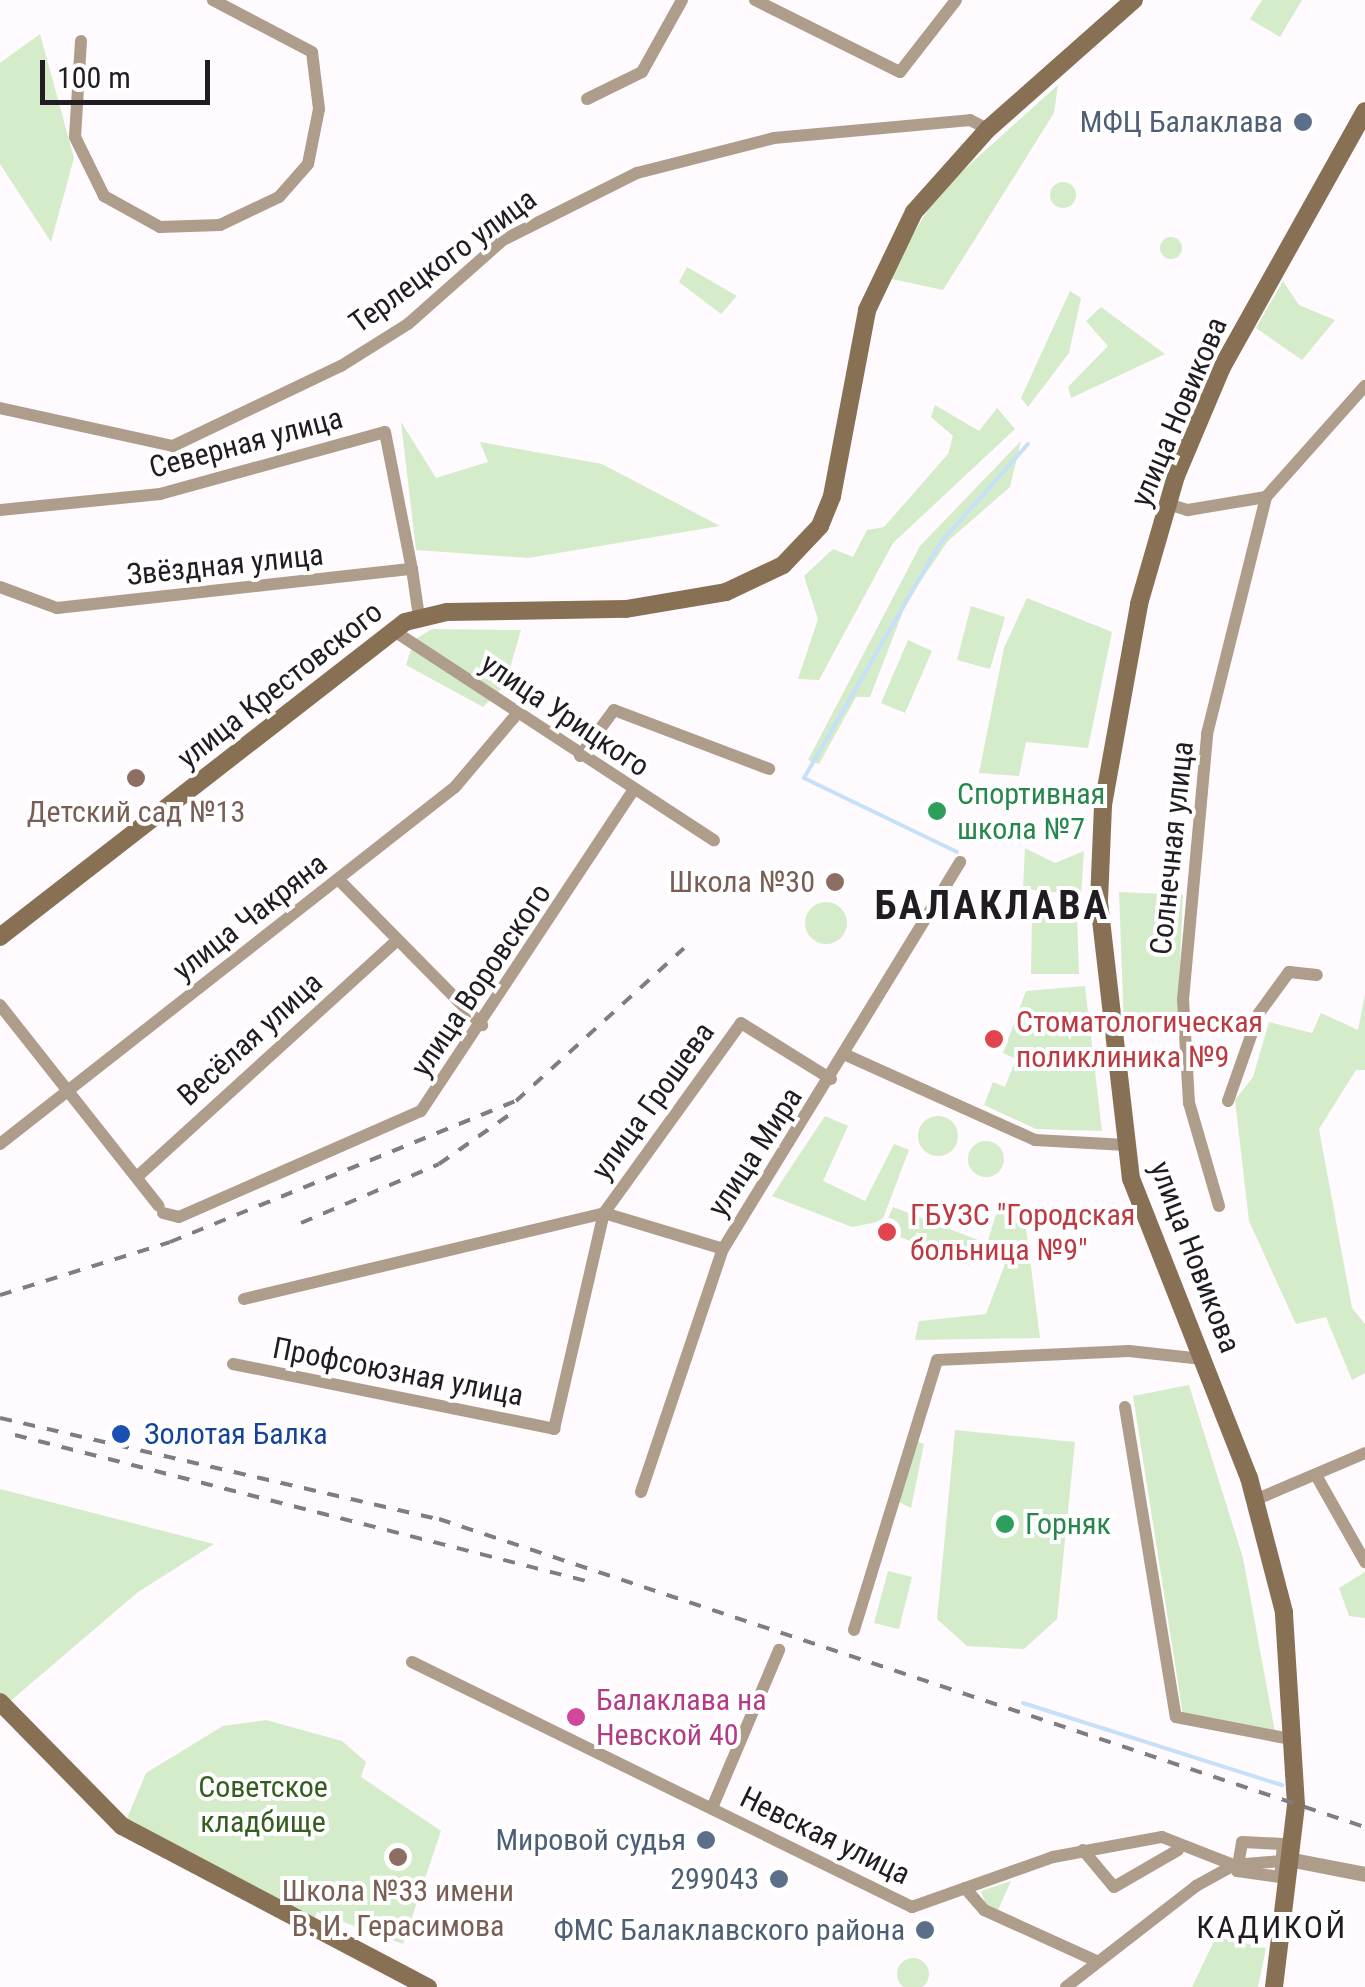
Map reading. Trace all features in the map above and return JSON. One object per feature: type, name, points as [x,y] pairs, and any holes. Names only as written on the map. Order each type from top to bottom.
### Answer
[{"type":"main road","name":"улица Крестовского","points":[[0,938],[390,628],[419,617],[626,609],[726,592],[808,544],[832,496],[867,310],[914,212],[988,128],[1134,0]]},
{"type":"main road","name":"улица Новикова","points":[[1274,1987],[1297,1740],[1284,1612],[1255,1500],[1126,1145],[1099,902],[1103,805],[1168,504],[1222,367],[1365,110]]},
{"type":"main road","points":[[0,1702],[122,1826],[428,1987]]},
{"type":"street","points":[[80,41],[75,137],[104,196],[160,227],[220,225],[279,197],[308,164],[319,109],[312,52],[212,0]]},
{"type":"street","points":[[588,99],[642,72],[682,0]]},
{"type":"street","points":[[756,0],[900,72],[956,0]]},
{"type":"street","name":"Терлецкого улица","points":[[0,408],[174,446],[341,366],[408,324],[503,240],[636,173],[774,138],[970,120],[988,128]]},
{"type":"street","points":[[1168,504],[1188,510],[1266,496],[1365,386]]},
{"type":"street","name":"Северная улица","points":[[0,510],[160,494],[385,432],[412,569]]},
{"type":"street","name":"Солнечная улица","points":[[1219,1206],[1189,1103],[1183,1000],[1207,734],[1266,496]]},
{"type":"street","points":[[412,569],[419,617]]},
{"type":"street","name":"Звёздная улица","points":[[0,587],[57,608],[412,569]]},
{"type":"street","name":"улица Урицкого","points":[[390,628],[632,791],[714,840]]},
{"type":"street","points":[[580,756],[614,710],[769,769]]},
{"type":"street","name":"улица Чакряна","points":[[0,1144],[455,787],[517,714]]},
{"type":"street","name":"улица Воровского","points":[[138,1176],[161,1210],[179,1216],[421,1111],[482,1025],[632,791]]},
{"type":"street","name":"улица Мира","points":[[641,1492],[723,1249],[846,1055],[960,862]]},
{"type":"street","points":[[339,880],[482,1025]]},
{"type":"street","name":"Весёлая улица","points":[[138,1176],[397,940]]},
{"type":"street","points":[[1228,1101],[1260,1013],[1289,972],[1317,975]]},
{"type":"street","points":[[0,1005],[138,1176]]},
{"type":"street","name":"улица Грошева","points":[[554,1429],[604,1212],[740,1023],[831,1079]]},
{"type":"street","points":[[846,1055],[1035,1140],[1126,1145]]},
{"type":"street","points":[[244,1299],[604,1212],[723,1249]]},
{"type":"street","points":[[854,1630],[937,1360],[1129,1352],[1203,1360]]},
{"type":"street","name":"Профсоюзная улица","points":[[233,1364],[554,1429]]},
{"type":"street","points":[[1126,1407],[1176,1717],[1297,1740]]},
{"type":"street","points":[[1255,1500],[1317,1478],[1365,1453]]},
{"type":"street","points":[[1317,1478],[1365,1562]]},
{"type":"street","points":[[712,1808],[778,1650]]},
{"type":"street","name":"Невская улица","points":[[412,1662],[912,1906],[1083,1850],[1181,1837],[1235,1865]]},
{"type":"street","points":[[1235,1865],[1242,1842],[1283,1844],[1287,1860]]},
{"type":"street","points":[[1083,1850],[1114,1887],[1178,1850]]},
{"type":"street","points":[[1066,1987],[1094,1960],[1235,1865],[1287,1860],[1365,1874]]},
{"type":"street","points":[[965,1888],[984,1910],[1094,1960]]},
{"type":"green space","points":[[1262,0],[1302,0],[1280,37],[1250,19]]},
{"type":"green space","points":[[40,34],[74,158],[51,242],[0,164],[0,63]]},
{"type":"green space","points":[[1058,85],[1054,113],[943,290],[887,278],[938,193]]},
{"type":"green space","points":[[1063,182],[1072,186],[1076,195],[1072,204],[1063,208],[1054,204],[1050,195],[1054,186]]},
{"type":"green space","points":[[1171,237],[1179,240],[1179,256],[1171,259],[1163,256],[1160,248],[1163,240]]},
{"type":"green space","points":[[687,267],[737,296],[721,314],[679,282]]},
{"type":"green space","points":[[1283,281],[1299,305],[1335,320],[1302,360],[1256,328]]},
{"type":"green space","points":[[1070,291],[1081,298],[1069,353],[1028,407],[1021,398]]},
{"type":"green space","points":[[1101,307],[1165,354],[1071,398],[1068,387],[1108,346],[1086,321]]},
{"type":"green space","points":[[935,405],[979,431],[997,408],[1015,429],[893,543],[819,680],[798,679],[818,619],[804,576],[833,549],[853,557],[867,530],[884,527],[948,454],[953,436],[931,417]]},
{"type":"green space","points":[[401,422],[436,478],[488,462],[480,442],[602,464],[720,526],[528,558],[416,550]]},
{"type":"green space","points":[[1021,441],[1010,487],[948,541],[907,601],[870,697],[856,697],[819,764],[808,760],[920,546]]},
{"type":"green space","points":[[1027,598],[1112,632],[1088,748],[1026,742],[1019,776],[979,773],[1004,648]]},
{"type":"green space","points":[[971,606],[1005,617],[990,669],[957,660]]},
{"type":"green space","points":[[432,629],[521,630],[505,685],[483,707],[406,665],[414,640]]},
{"type":"green space","points":[[908,640],[932,651],[905,713],[881,703]]},
{"type":"green space","points":[[1025,848],[1055,863],[1084,851],[1081,895],[1023,889]]},
{"type":"green space","points":[[1119,892],[1183,895],[1177,1030],[1124,1027]]},
{"type":"green space","points":[[826,902],[841,908],[847,923],[841,938],[826,944],[811,938],[805,923],[811,908]]},
{"type":"green space","points":[[1032,915],[1077,916],[1079,974],[1031,974]]},
{"type":"green space","points":[[1085,986],[1102,1131],[1036,1129],[984,1105],[993,1082],[1005,1087],[1016,1059],[1003,1053],[1026,991]]},
{"type":"green space","points":[[1365,994],[1365,1070],[1356,1070],[1319,1129],[1352,1308],[1365,1324],[1365,1373],[1352,1380],[1326,1317],[1296,1324],[1249,1221],[1235,1100],[1253,1077],[1269,1022],[1312,1033],[1321,1013],[1358,1030]]},
{"type":"green space","points":[[825,1116],[848,1126],[823,1181],[865,1201],[894,1144],[909,1150],[882,1221],[852,1227],[772,1196]]},
{"type":"green space","points":[[938,1116],[952,1122],[958,1136],[952,1150],[938,1156],[924,1150],[918,1136],[924,1122]]},
{"type":"green space","points":[[986,1141],[999,1146],[1004,1159],[999,1172],[986,1177],[973,1172],[968,1159],[973,1146]]},
{"type":"green space","points":[[893,1207],[978,1240],[969,1265],[883,1230]]},
{"type":"green space","points":[[998,1208],[1025,1219],[1040,1338],[915,1340],[919,1321],[986,1314],[1005,1264],[985,1250]]},
{"type":"green space","points":[[1189,1385],[1243,1558],[1275,1732],[1183,1715],[1133,1396]]},
{"type":"green space","name":"Горняк","points":[[955,1430],[1075,1442],[1057,1619],[1024,1649],[967,1646],[937,1619]]},
{"type":"green space","points":[[912,1440],[924,1444],[911,1508],[899,1502]]},
{"type":"green space","points":[[0,1489],[214,1544],[138,1592],[8,1703],[0,1695]]},
{"type":"green space","points":[[888,1571],[912,1577],[899,1629],[874,1623]]},
{"type":"green space","points":[[1365,1572],[1365,1618],[1349,1616],[1339,1588]]},
{"type":"green space","name":"Советское кладбище","points":[[266,1720],[342,1741],[366,1762],[361,1777],[441,1831],[403,1944],[317,1912],[312,1925],[125,1823],[146,1773],[223,1726]]},
{"type":"green space","points":[[1011,1881],[998,1910],[987,1908],[981,1891]]},
{"type":"green space","points":[[1216,1937],[1266,1948],[1258,1987],[1192,1987]]},
{"type":"green space","points":[[913,1958],[924,1963],[929,1974],[924,1985],[913,1990],[902,1985],[897,1974],[902,1963]]},
{"type":"waterway","points":[[957,852],[804,778],[941,542],[1028,444]]},
{"type":"waterway","points":[[1023,1703],[1282,1785]]},
{"type":"railway","points":[[0,1295],[170,1242],[516,1101],[684,948]]},
{"type":"railway","points":[[301,1223],[439,1164],[509,1115]]},
{"type":"railway","points":[[0,1418],[439,1519],[1365,1827]]},
{"type":"railway","points":[[15,1435],[586,1581]]},
{"type":"place","name":"МФЦ Балаклава","points":[[1303,122]]},
{"type":"place","name":"Детский сад №13","points":[[136,778]]},
{"type":"place","name":"Спортивная школа №7","points":[[937,811]]},
{"type":"place","name":"Школа №30","points":[[835,882]]},
{"type":"place","name":"Стоматологическая поликлиника №9","points":[[994,1039]]},
{"type":"place","name":"ГБУЗС \"Городская больница №9\"","points":[[887,1232]]},
{"type":"place","name":"Золотая Балка","points":[[121,1434]]},
{"type":"place","name":"Горняк","points":[[1005,1524]]},
{"type":"place","name":"Балаклава на Невской 40","points":[[576,1717]]},
{"type":"place","name":"Мировой судья","points":[[706,1840]]},
{"type":"place","name":"Школа №33 имени В. И. Герасимова","points":[[398,1857]]},
{"type":"place","name":"299043","points":[[779,1879]]},
{"type":"place","name":"ФМС Балаклавского района","points":[[925,1930]]},
{"type":"district","name":"БАЛАКЛАВА","points":[[992,906]]},
{"type":"district","name":"КАДИКОЙ","points":[[1272,1927]]}]
